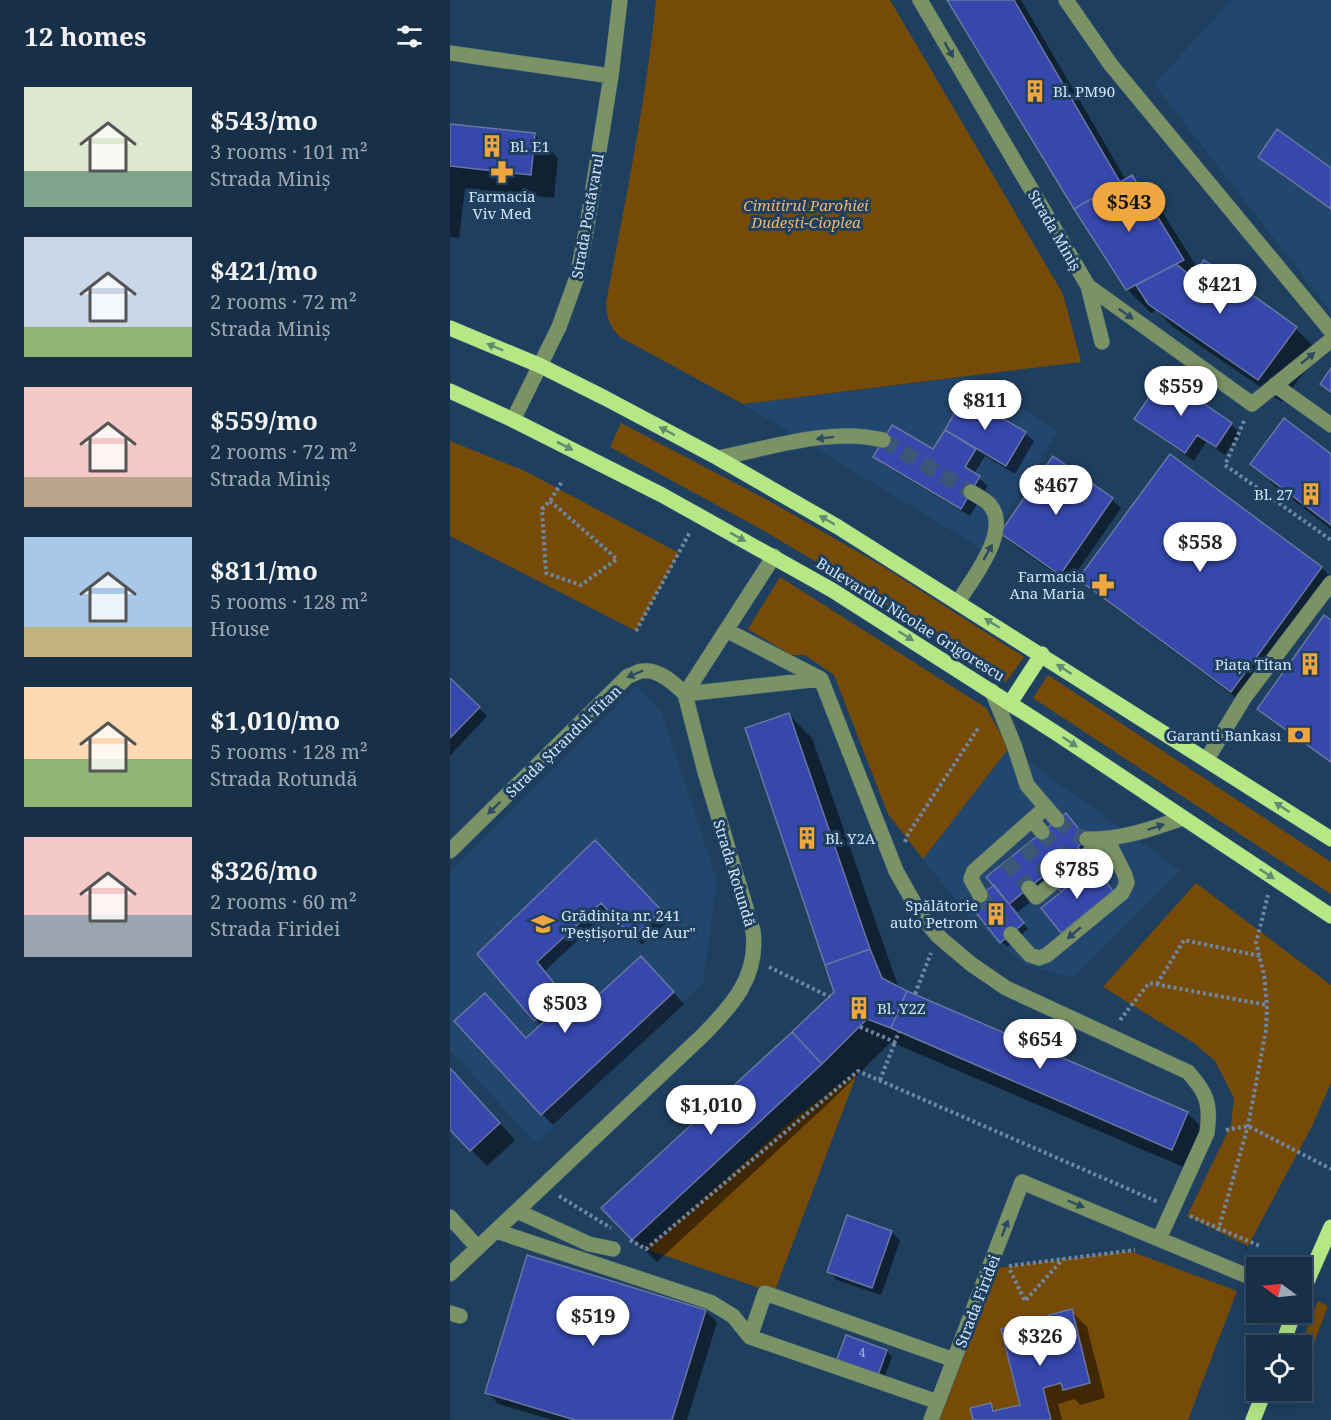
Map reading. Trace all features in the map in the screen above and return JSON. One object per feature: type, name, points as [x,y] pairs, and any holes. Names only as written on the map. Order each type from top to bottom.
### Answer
[{"type":"main road","points":[[450,328],[541,366],[605,398],[718,458],[838,527],[1331,839]]},
{"type":"main road","name":"Bulevardul Nicolae Grigorescu","points":[[450,391],[513,420],[699,516],[832,590],[992,691],[1331,916]]},
{"type":"main road","points":[[1010,703],[1042,654]]},
{"type":"main road","points":[[1312,1270],[1331,1227]]},
{"type":"main road","points":[[1253,1420],[1261,1401]]},
{"type":"street","name":"Strada Postăvarul","points":[[513,420],[566,311],[577,278],[611,76],[620,0]]},
{"type":"street","name":"Strada Miniș","points":[[920,0],[1088,286],[1252,404]]},
{"type":"street","points":[[1066,0],[1111,65],[1331,331]]},
{"type":"street","points":[[450,53],[611,76]]},
{"type":"street","points":[[1088,286],[1102,342]]},
{"type":"street","points":[[1252,404],[1331,340]]},
{"type":"street","points":[[1275,385],[1331,425]]},
{"type":"street","points":[[718,458],[826,436],[865,436],[883,440]]},
{"type":"street","points":[[958,602],[993,545],[996,527],[995,514],[988,503],[971,492]]},
{"type":"street","points":[[686,694],[774,556]]},
{"type":"street","points":[[1207,759],[1244,698],[1331,583]]},
{"type":"street","points":[[726,630],[821,679],[896,871],[922,917],[938,936],[971,964],[1006,988],[1188,1072],[1200,1085],[1207,1099],[1210,1115],[1208,1133],[1159,1239],[1246,1275]]},
{"type":"street","name":"Strada Ștrandul Titan","points":[[450,851],[628,676],[644,670],[656,673],[670,680],[686,694]]},
{"type":"street","points":[[686,694],[821,679]]},
{"type":"street","points":[[992,691],[1027,785],[1057,820]]},
{"type":"street","name":"Strada Rotundă","points":[[450,1274],[722,1016],[743,986],[754,960],[753,931],[705,772],[686,694]]},
{"type":"street","points":[[980,895],[971,879],[974,871],[1002,856],[1037,826],[1045,808]]},
{"type":"street","points":[[1088,839],[1132,835],[1183,818]]},
{"type":"street","points":[[1085,856],[1107,839]]},
{"type":"street","points":[[1011,934],[1030,955],[1039,958],[1047,955],[1122,893],[1127,884],[1125,874],[1107,839]]},
{"type":"street","points":[[1029,888],[1036,897],[1053,883]]},
{"type":"street","name":"Strada Firidei","points":[[931,1420],[1022,1182],[1159,1239]]},
{"type":"street","points":[[517,1211],[589,1244],[613,1249]]},
{"type":"street","points":[[450,1217],[477,1248]]},
{"type":"street","points":[[496,1231],[710,1302],[733,1316],[750,1337],[938,1402]]},
{"type":"street","points":[[750,1337],[765,1293],[954,1360]]},
{"type":"path","points":[[1252,404],[1225,465],[1331,540]]},
{"type":"path","points":[[550,501],[617,559],[581,585],[546,573],[542,509],[563,480]]},
{"type":"path","points":[[636,631],[699,516]]},
{"type":"path","points":[[896,871],[908,834],[979,727]]},
{"type":"path","points":[[1218,1230],[1248,1126],[1266,1030],[1267,1005],[1264,975],[1256,943],[1273,878]]},
{"type":"path","points":[[915,994],[938,936]]},
{"type":"path","points":[[1157,984],[1184,940],[1260,956]]},
{"type":"path","points":[[754,960],[830,997]]},
{"type":"path","points":[[1109,1035],[1149,983],[1267,1005]]},
{"type":"path","points":[[860,1027],[895,1042]]},
{"type":"path","points":[[880,1080],[899,1032]]},
{"type":"path","points":[[627,1238],[646,1249],[858,1071],[1218,1230],[1260,1246]]},
{"type":"path","points":[[1208,1133],[1248,1126],[1331,1169]]},
{"type":"path","points":[[543,1187],[618,1232]]},
{"type":"path","points":[[989,1269],[1141,1249]]},
{"type":"path","points":[[1008,1266],[1025,1301],[1063,1258]]},
{"type":"shaded area","points":[[1232,0],[1331,0],[1331,312],[1154,84]]},
{"type":"shaded area","points":[[971,377],[1058,431],[985,551],[743,404]]},
{"type":"shaded area","points":[[637,686],[661,712],[717,881],[703,983],[536,1143],[450,1050],[450,872]]},
{"type":"shaded area","points":[[1009,748],[1180,870],[1073,978],[1025,964],[1002,946],[966,913],[923,859]]},
{"type":"green space","name":"Cimitirul Parohiei Dudești-Cioplea","points":[[656,0],[890,0],[1063,294],[1081,362],[743,404],[620,337],[609,322],[606,303],[641,114]]},
{"type":"green space","points":[[621,423],[771,502],[884,567],[1024,657],[1006,682],[870,594],[759,528],[610,447]]},
{"type":"green space","points":[[450,441],[525,471],[679,553],[636,631],[450,536]]},
{"type":"green space","points":[[780,577],[986,708],[1009,748],[923,859],[888,814],[834,675],[805,655],[791,655],[748,629]]},
{"type":"green space","points":[[1048,675],[1331,862],[1331,894],[1033,698]]},
{"type":"green space","points":[[1196,883],[1331,985],[1331,1083],[1312,1126],[1248,1246],[1187,1216],[1231,1125],[1234,1098],[1215,1061],[1194,1043],[1103,987]]},
{"type":"green space","points":[[858,1071],[774,1293],[646,1249],[796,1117]]},
{"type":"green space","points":[[1130,1251],[1237,1291],[1188,1420],[931,1420],[989,1269]]},
{"type":"green space","points":[[1318,1301],[1328,1306],[1312,1348],[1312,1335],[1305,1335],[1310,1323],[1312,1323]]},
{"type":"building","name":"Bl. PM90","points":[[947,0],[1014,0],[1120,182],[1074,209]]},
{"type":"building","name":"Bl. E1","points":[[450,124],[535,133],[531,175],[450,166]]},
{"type":"building","points":[[1277,129],[1331,168],[1331,209],[1258,157]]},
{"type":"building","points":[[1132,175],[1184,260],[1126,290],[1074,209]]},
{"type":"building","points":[[1204,260],[1297,327],[1258,380],[1148,304],[1136,285],[1176,264],[1191,276]]},
{"type":"building","points":[[1331,368],[1331,392],[1320,384]]},
{"type":"building","points":[[1164,376],[1232,423],[1216,447],[1197,435],[1185,453],[1134,419]]},
{"type":"building","points":[[964,396],[1026,432],[1006,466],[945,430]]},
{"type":"building","name":"Bl. 27","points":[[1284,418],[1331,454],[1331,525],[1250,464]]},
{"type":"building","points":[[892,425],[933,449],[945,430],[976,449],[965,467],[980,476],[961,509],[873,457]]},
{"type":"building","points":[[1170,454],[1322,567],[1231,692],[1078,579]]},
{"type":"building","points":[[1053,456],[1113,498],[1060,575],[1000,533]]},
{"type":"building","name":"Piața Titan","points":[[1324,615],[1331,620],[1331,762],[1257,709]]},
{"type":"building","points":[[450,678],[480,707],[450,738]]},
{"type":"building","name":"Bl. Y2A","points":[[789,713],[870,949],[825,965],[745,728]]},
{"type":"building","points":[[1066,813],[1087,839],[1078,847],[1094,866],[1061,892],[1046,874],[1009,904],[986,877]]},
{"type":"building","name":"Grădinița nr. 241 \"Peștișorul de Aur\"","points":[[595,840],[662,911],[632,937],[601,903],[537,962],[563,994],[534,1021],[477,954]]},
{"type":"building","points":[[1094,866],[1113,891],[1061,933],[1041,908]]},
{"type":"building","name":"Spălătorie auto Petrom","points":[[994,885],[1024,923],[1000,943],[969,904]]},
{"type":"building","name":"Bl. Y2Z","points":[[870,949],[882,978],[907,991],[891,1028],[867,1019],[822,1064],[792,1032],[834,992],[825,965]]},
{"type":"building","points":[[641,956],[674,992],[541,1115],[454,1021],[485,993],[526,1038],[583,986],[594,999]]},
{"type":"building","points":[[907,991],[1188,1112],[1172,1150],[891,1028]]},
{"type":"building","points":[[792,1032],[822,1064],[632,1240],[601,1208]]},
{"type":"building","points":[[450,1068],[500,1123],[470,1151],[450,1130]]},
{"type":"building","points":[[847,1215],[892,1231],[872,1288],[827,1272]]},
{"type":"building","points":[[527,1255],[706,1310],[672,1420],[575,1420],[485,1393]]},
{"type":"building","points":[[1072,1309],[1090,1383],[1063,1390],[1061,1383],[1043,1388],[1051,1420],[973,1420],[970,1408],[991,1403],[993,1411],[1020,1405],[1001,1329],[1021,1324],[1023,1333],[1051,1326],[1049,1315]]},
{"type":"building","points":[[846,1335],[887,1350],[878,1375],[837,1359]]},
{"type":"tunnel","points":[[883,440],[971,492]]},
{"type":"tunnel","points":[[1057,820],[1074,834],[1087,839]]},
{"type":"tunnel","points":[[1042,832],[1072,867],[1078,862]]},
{"type":"tunnel","points":[[1025,846],[1055,881],[1072,867]]},
{"type":"tunnel","points":[[1006,861],[1029,888]]},
{"type":"tunnel","points":[[980,895],[1011,934]]},
{"type":"place","name":"Bl. PM90","points":[[1035,91]]},
{"type":"place","name":"Bl. E1","points":[[492,146]]},
{"type":"place","name":"Farmacia Viv Med","points":[[502,172]]},
{"type":"place","name":"Bl. 27","points":[[1311,494]]},
{"type":"place","name":"Farmacia Ana Maria","points":[[1103,585]]},
{"type":"place","name":"Piața Titan","points":[[1310,664]]},
{"type":"place","name":"Garanti Bankası","points":[[1299,735]]},
{"type":"place","name":"Bl. Y2A","points":[[807,838]]},
{"type":"place","name":"Spălătorie auto Petrom","points":[[996,914]]},
{"type":"place","name":"Grădinița nr. 241 \"Peștișorul de Aur\"","points":[[543,924]]},
{"type":"place","name":"Bl. Y2Z","points":[[859,1008]]}]
